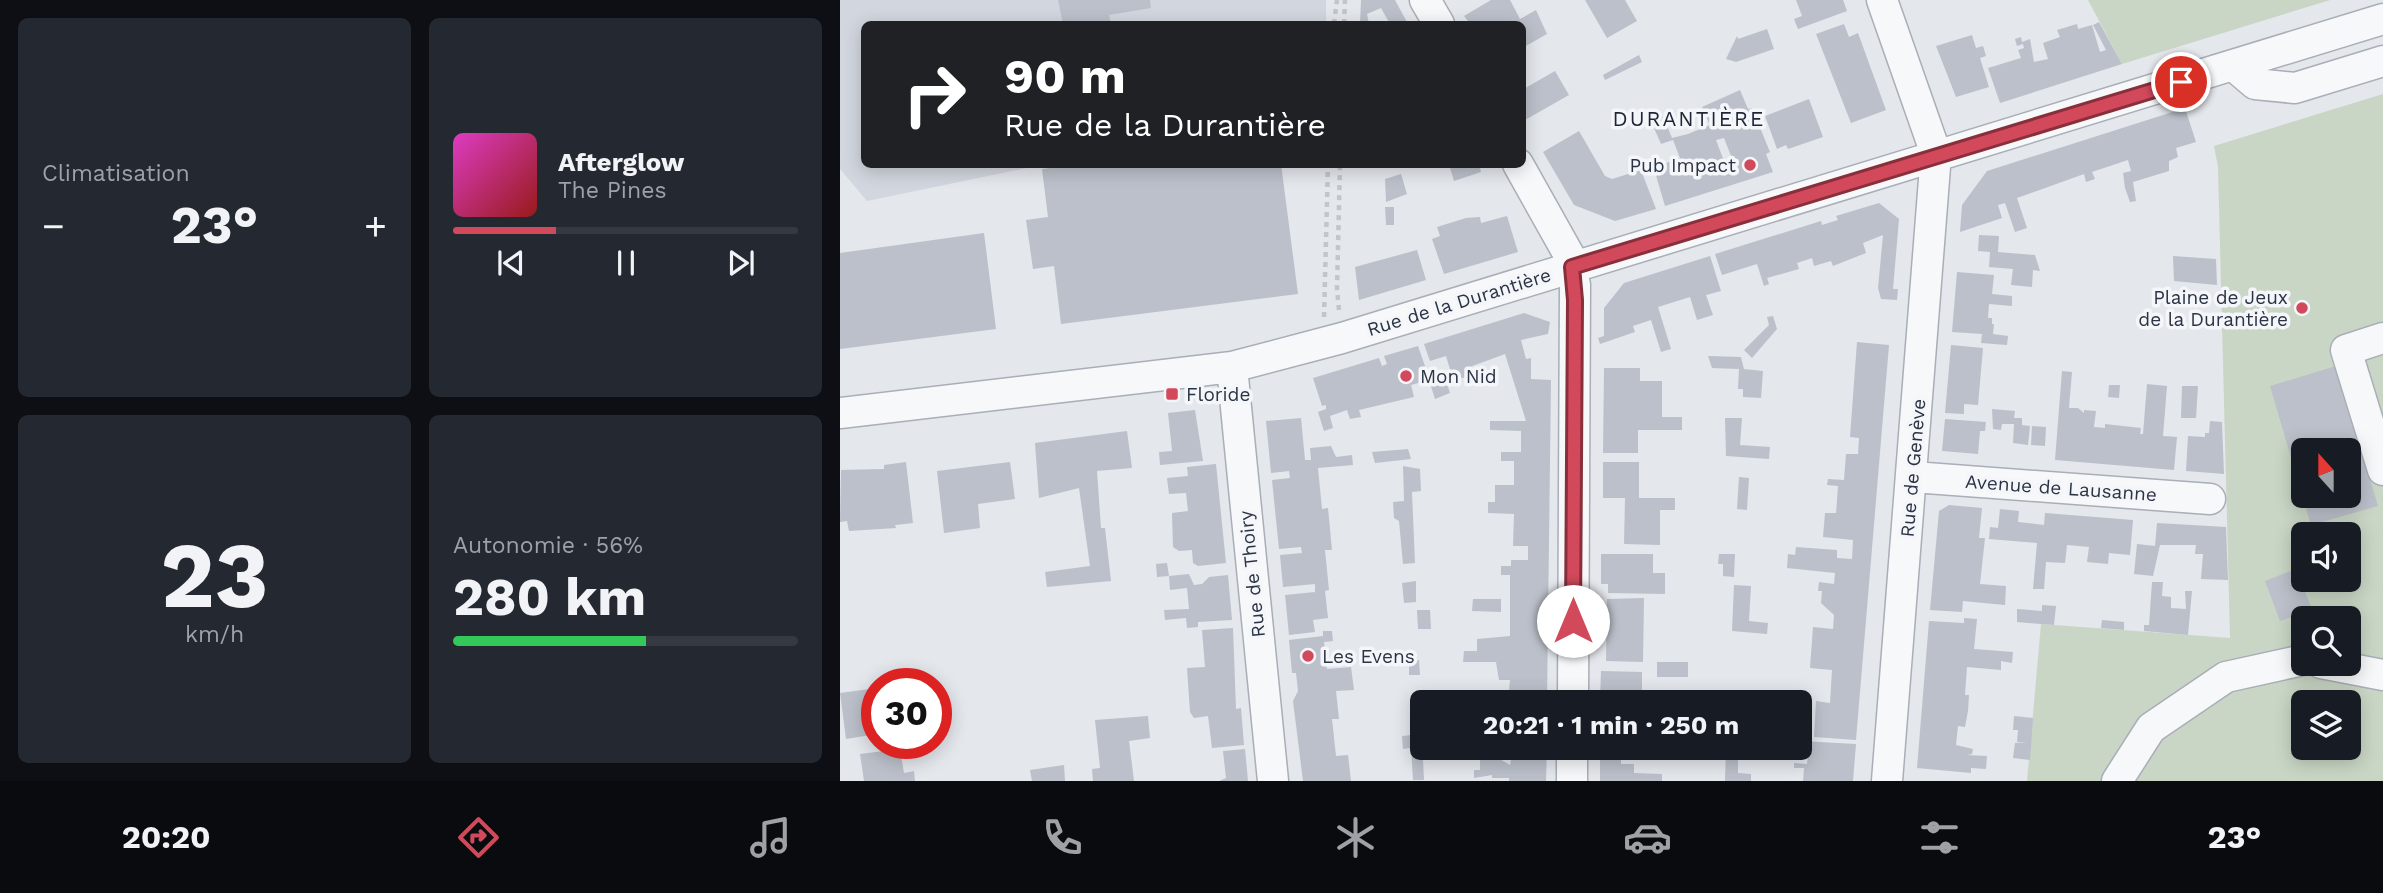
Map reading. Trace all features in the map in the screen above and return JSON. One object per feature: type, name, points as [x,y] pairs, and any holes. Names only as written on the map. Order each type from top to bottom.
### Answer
[{"type":"street","points":[[1424,0],[1437,21]]},
{"type":"street","points":[[1882,0],[1936,154]]},
{"type":"street","name":"Rue de la Durantière","points":[[840,413],[1232,367],[1334,340],[2383,19]]},
{"type":"street","points":[[2234,66],[2255,84],[2295,88],[2383,61]]},
{"type":"street","name":"Rue de Genève","points":[[1887,781],[1913,477],[1936,154]]},
{"type":"street","points":[[1520,168],[1569,255],[1575,292],[1573,690]]},
{"type":"street","points":[[2383,338],[2346,350],[2383,470]]},
{"type":"street","name":"Rue de Thoiry","points":[[1232,367],[1273,781]]},
{"type":"street","name":"Avenue de Lausanne","points":[[1913,477],[2210,499]]},
{"type":"street","points":[[2117,781],[2151,727],[2226,677],[2291,663]]},
{"type":"street","points":[[2361,671],[2383,675]]},
{"type":"street","points":[[1572,760],[1572,781]]},
{"type":"path","points":[[1334,21],[1337,0]]},
{"type":"path","points":[[1343,21],[1345,0]]},
{"type":"path","points":[[1328,168],[1323,303],[1334,340]]},
{"type":"path","points":[[1334,340],[1340,168]]},
{"type":"shaded area","points":[[840,0],[1326,0],[1326,21],[861,21],[861,168],[1026,168],[867,201],[840,169]]},
{"type":"green space","points":[[2088,0],[2330,0],[2122,64]]},
{"type":"green space","name":"Plaine de Jeux de la Durantière","points":[[2383,94],[2383,781],[2027,781],[2041,624],[2230,638],[2218,167],[2214,146]]},
{"type":"building","points":[[1058,0],[1150,0],[1151,8],[1109,15],[1110,21],[1062,21]]},
{"type":"building","points":[[1361,0],[1395,0],[1406,21],[1388,21],[1381,8],[1367,14],[1368,21],[1360,21]]},
{"type":"building","points":[[1491,0],[1510,0],[1520,19],[1536,10],[1547,34],[1526,46],[1526,21],[1468,21],[1464,16]]},
{"type":"building","points":[[1585,0],[1625,0],[1637,21],[1607,38]]},
{"type":"building","points":[[1796,0],[1843,0],[1847,11],[1798,29],[1794,19],[1802,16]]},
{"type":"building","points":[[2099,22],[2122,64],[2000,103],[1988,68],[2021,58],[2018,50],[2024,48],[2023,44],[2017,46],[2015,39],[2021,37],[2022,42],[2030,39],[2034,62],[2048,59],[2043,43],[2060,37],[2057,30],[2077,24],[2078,29],[2092,25],[2100,52],[2106,50],[2093,25]]},
{"type":"building","points":[[1844,24],[1849,37],[1858,33],[1886,110],[1851,123],[1816,34]]},
{"type":"building","points":[[1767,29],[1774,49],[1736,62],[1726,59],[1737,36],[1738,39]]},
{"type":"building","points":[[1972,35],[1976,48],[1983,46],[1986,56],[1980,58],[1989,87],[1956,97],[1936,46]]},
{"type":"building","points":[[1639,55],[1642,62],[1605,80],[1603,75]]},
{"type":"building","points":[[1555,71],[1569,95],[1526,119],[1526,88]]},
{"type":"building","points":[[1740,90],[1748,109],[1752,108],[1770,152],[1766,154],[1773,172],[1665,206],[1652,162],[1659,159],[1661,165],[1680,158],[1673,140],[1661,144],[1654,128],[1656,119],[1663,116],[1672,138],[1688,134],[1710,125],[1702,107]],"holes":[[[1724,138],[1735,166],[1727,169],[1716,140]]]},
{"type":"building","points":[[1809,99],[1823,137],[1788,149],[1786,145],[1777,149],[1765,116]]},
{"type":"building","points":[[2185,108],[2196,142],[2176,148],[2178,157],[2169,161],[2169,171],[2133,182],[2136,201],[2130,202],[2125,188],[2123,173],[2131,171],[2128,160],[2092,172],[2095,179],[2086,182],[2084,174],[2017,198],[2027,228],[2015,232],[2005,203],[1998,205],[2002,218],[1960,232],[1962,205],[1987,171]]},
{"type":"building","points":[[1579,131],[1605,176],[1612,179],[1641,170],[1656,209],[1615,221],[1574,205],[1543,152]]},
{"type":"building","points":[[1282,168],[1298,294],[1061,324],[1054,266],[1033,269],[1026,220],[1048,217],[1042,169]]},
{"type":"building","points":[[1450,168],[1480,168],[1481,172],[1454,181]]},
{"type":"building","points":[[1401,174],[1407,194],[1386,202],[1385,179]]},
{"type":"building","points":[[1879,203],[1899,219],[1893,289],[1898,289],[1897,300],[1881,299],[1878,288],[1883,235],[1863,243],[1866,253],[1833,266],[1831,261],[1814,266],[1812,258],[1797,263],[1799,269],[1767,278],[1769,284],[1764,286],[1757,264],[1722,275],[1715,254],[1821,221],[1822,225],[1838,220],[1836,216]]},
{"type":"building","points":[[1385,207],[1394,207],[1394,225],[1386,225]]},
{"type":"building","points":[[1507,216],[1518,252],[1444,274],[1432,239],[1440,236],[1437,227],[1466,218],[1480,217],[1481,223]]},
{"type":"building","points":[[984,233],[996,329],[840,349],[840,253]]},
{"type":"building","points":[[1979,235],[1999,236],[1998,252],[2035,255],[2040,271],[2033,270],[2032,287],[2011,285],[2013,269],[1989,267],[1990,252],[1978,251]]},
{"type":"building","points":[[1417,250],[1426,280],[1359,300],[1355,267]]},
{"type":"building","points":[[1710,256],[1721,291],[1706,295],[1713,315],[1697,320],[1690,297],[1658,307],[1671,349],[1661,352],[1651,320],[1633,326],[1635,332],[1600,344],[1598,338],[1604,336],[1604,308],[1624,283]]},
{"type":"building","points":[[2173,256],[2216,259],[2217,285],[2174,281]]},
{"type":"building","points":[[1957,272],[1994,275],[1992,294],[2012,296],[2012,306],[1989,304],[1988,318],[1992,318],[1994,324],[1993,334],[2008,336],[2007,345],[1981,343],[1982,334],[1952,332]]},
{"type":"building","points":[[1524,313],[1550,322],[1548,334],[1521,340],[1526,359],[1531,358],[1531,379],[1551,380],[1547,690],[1509,690],[1510,680],[1499,680],[1496,662],[1463,662],[1464,651],[1477,651],[1477,639],[1510,636],[1510,575],[1501,575],[1501,566],[1511,566],[1511,560],[1528,560],[1528,546],[1513,546],[1514,514],[1488,513],[1488,502],[1495,502],[1495,485],[1514,485],[1514,461],[1501,461],[1501,452],[1521,452],[1521,431],[1490,430],[1490,421],[1526,421],[1505,354],[1467,368],[1470,377],[1453,379],[1446,356],[1430,361],[1424,344]]},
{"type":"building","points":[[1773,316],[1777,329],[1752,358],[1744,350],[1769,325],[1767,317]]},
{"type":"building","points":[[1857,342],[1889,345],[1856,740],[1814,737],[1816,701],[1830,703],[1832,670],[1810,668],[1813,627],[1833,629],[1834,615],[1821,603],[1822,591],[1818,591],[1819,582],[1834,584],[1835,573],[1787,568],[1788,554],[1795,555],[1796,547],[1837,550],[1837,558],[1852,559],[1853,540],[1823,537],[1825,513],[1836,513],[1838,486],[1827,485],[1828,479],[1844,480],[1846,454],[1858,454],[1859,438],[1850,437]]},
{"type":"building","points":[[1951,345],[1983,348],[1978,405],[1964,404],[1964,414],[1945,413]]},
{"type":"building","points":[[1418,346],[1427,372],[1435,370],[1438,382],[1446,380],[1450,393],[1435,399],[1429,380],[1411,385],[1414,397],[1359,410],[1361,417],[1350,419],[1347,410],[1330,416],[1333,428],[1324,431],[1318,412],[1326,409],[1326,405],[1322,406],[1313,378],[1379,358],[1382,366],[1387,364],[1384,356]]},
{"type":"building","points":[[1708,356],[1741,357],[1744,369],[1763,371],[1761,398],[1743,397],[1743,389],[1738,389],[1739,369],[1712,368]]},
{"type":"building","points":[[2336,366],[2358,438],[2291,438],[2291,458],[2270,386]]},
{"type":"building","points":[[1604,368],[1640,368],[1640,381],[1662,381],[1662,417],[1682,417],[1682,430],[1638,430],[1638,453],[1603,453]]},
{"type":"building","points":[[2062,371],[2072,372],[2069,408],[2078,408],[2084,413],[2084,410],[2096,411],[2094,427],[2105,428],[2105,424],[2141,428],[2140,434],[2143,434],[2147,384],[2167,386],[2163,436],[2177,437],[2174,470],[2055,460]]},
{"type":"building","points":[[2109,385],[2120,385],[2119,398],[2108,397]]},
{"type":"building","points":[[2182,386],[2198,386],[2196,418],[2181,418]]},
{"type":"building","points":[[1992,409],[2015,411],[2014,418],[2022,418],[2022,425],[2030,426],[2028,445],[2013,443],[2014,424],[2002,424],[2001,430],[1993,429]]},
{"type":"building","points":[[1195,410],[1203,461],[1160,465],[1159,452],[1172,451],[1168,413]]},
{"type":"building","points":[[1301,418],[1305,460],[1311,460],[1310,448],[1331,446],[1336,457],[1352,455],[1353,465],[1318,468],[1322,509],[1328,508],[1332,550],[1325,550],[1329,590],[1325,591],[1328,618],[1313,620],[1315,632],[1289,635],[1285,595],[1315,592],[1315,584],[1283,587],[1280,555],[1302,553],[1301,547],[1279,549],[1272,480],[1290,478],[1289,471],[1271,473],[1266,421]]},
{"type":"building","points":[[1725,418],[1742,418],[1740,445],[1770,447],[1769,459],[1726,456]]},
{"type":"building","points":[[1945,419],[1986,422],[1985,431],[1980,431],[1978,454],[1942,451]]},
{"type":"building","points":[[2210,421],[2222,422],[2224,474],[2186,471],[2188,436],[2205,437],[2205,433],[2209,433]]},
{"type":"building","points":[[2032,426],[2046,427],[2045,446],[2031,445]]},
{"type":"building","points":[[1127,431],[1132,468],[1097,471],[1101,528],[1105,528],[1111,581],[1047,587],[1045,572],[1090,566],[1079,488],[1039,498],[1035,443]]},
{"type":"building","points":[[1408,449],[1411,459],[1375,463],[1372,452]]},
{"type":"building","points":[[2361,449],[2378,506],[2322,522],[2310,522],[2306,508],[2361,508]]},
{"type":"building","points":[[906,462],[913,523],[895,525],[896,528],[849,531],[847,521],[840,522],[841,470],[884,469],[884,465]]},
{"type":"building","points":[[1010,462],[1015,499],[978,504],[980,528],[944,533],[937,471]]},
{"type":"building","points":[[1603,462],[1639,462],[1639,498],[1675,498],[1675,510],[1660,510],[1660,545],[1624,544],[1625,498],[1603,498]]},
{"type":"building","points":[[1216,464],[1226,563],[1198,566],[1193,563],[1192,550],[1179,551],[1173,547],[1172,513],[1188,511],[1186,493],[1169,494],[1167,478],[1188,476],[1187,467]]},
{"type":"building","points":[[1403,466],[1420,469],[1421,491],[1412,492],[1415,563],[1403,564],[1399,521],[1394,518],[1393,502],[1404,501]]},
{"type":"building","points":[[1739,477],[1749,478],[1747,510],[1737,509]]},
{"type":"building","points":[[1949,505],[1982,508],[1979,538],[1985,538],[1980,584],[2006,586],[2005,605],[1963,601],[1962,612],[1930,610],[1939,511]]},
{"type":"building","points":[[2000,509],[2019,511],[2018,522],[2044,525],[2045,513],[2133,520],[2130,555],[2109,553],[2108,564],[2087,562],[2089,547],[2067,545],[2065,563],[2046,562],[2044,589],[2033,589],[2037,543],[1989,539],[1990,527],[1998,528]]},
{"type":"building","points":[[2157,523],[2226,527],[2228,580],[2201,579],[2203,554],[2195,554],[2196,545],[2160,545],[2153,576],[2134,574],[2137,544],[2155,546]]},
{"type":"building","points":[[1601,554],[1653,554],[1653,573],[1665,573],[1665,594],[1608,593],[1608,584],[1601,584]]},
{"type":"building","points":[[1719,554],[1735,554],[1734,577],[1723,576],[1723,564],[1718,564]]},
{"type":"building","points":[[1167,563],[1169,576],[1157,577],[1156,564]]},
{"type":"building","points":[[2291,571],[2291,592],[2305,592],[2311,606],[2291,606],[2291,617],[2280,621],[2265,581]]},
{"type":"building","points":[[1189,574],[1194,585],[1202,584],[1209,577],[1228,575],[1232,620],[1198,622],[1198,627],[1187,628],[1186,618],[1165,620],[1164,610],[1189,609],[1187,588],[1170,590],[1169,576]]},
{"type":"building","points":[[1416,581],[1416,602],[1404,603],[1402,583]]},
{"type":"building","points":[[2152,582],[2163,582],[2162,596],[2171,597],[2171,608],[2186,609],[2185,591],[2192,591],[2188,635],[2144,631],[2144,625],[2149,625]]},
{"type":"building","points":[[1734,585],[1751,586],[1749,621],[1768,623],[1767,634],[1732,631]]},
{"type":"building","points":[[1644,598],[1643,662],[1606,661],[1607,599]]},
{"type":"building","points":[[1473,599],[1501,599],[1501,612],[1472,611]]},
{"type":"building","points":[[2042,605],[2056,606],[2054,625],[2017,622],[2017,609],[2042,611]]},
{"type":"building","points":[[1417,610],[1430,610],[1431,629],[1418,629]]},
{"type":"building","points":[[1964,618],[1977,619],[1974,649],[2013,652],[2012,663],[2001,661],[2001,670],[1967,667],[1965,695],[1969,695],[1968,711],[1965,727],[1958,726],[1956,745],[1973,749],[1972,754],[1967,755],[1987,756],[1986,769],[1971,768],[1971,773],[1917,768],[1929,621],[1964,623]]},
{"type":"building","points":[[2102,620],[2124,622],[2124,630],[2101,628]]},
{"type":"building","points":[[1233,628],[1236,709],[1241,708],[1244,745],[1212,748],[1208,716],[1194,718],[1190,712],[1187,668],[1205,667],[1202,630]]},
{"type":"building","points":[[1323,631],[1332,631],[1333,641],[1324,642],[1327,669],[1351,667],[1354,690],[1336,691],[1339,719],[1332,719],[1336,756],[1348,755],[1351,781],[1303,781],[1293,701],[1298,691],[1296,673],[1292,673],[1289,640],[1323,636]]},
{"type":"building","points":[[1419,660],[1420,675],[1409,675],[1409,661]]},
{"type":"building","points":[[1657,662],[1688,662],[1688,677],[1657,677]]},
{"type":"building","points":[[1601,671],[1642,672],[1642,690],[1600,690]]},
{"type":"building","points":[[861,690],[861,737],[846,739],[840,693]]},
{"type":"building","points":[[1148,716],[1150,738],[1129,741],[1134,781],[1093,781],[1092,769],[1100,768],[1095,720]]},
{"type":"building","points":[[2014,716],[2033,718],[2030,760],[2013,758],[2015,743],[2028,742],[2017,742],[2018,730],[2013,730]]},
{"type":"building","points":[[1410,735],[1410,748],[1403,749],[1402,736]]},
{"type":"building","points":[[1812,742],[1856,744],[1853,781],[1803,781],[1804,768],[1794,768],[1794,763],[1807,764],[1807,760],[1812,760]]},
{"type":"building","points":[[1245,749],[1248,781],[1219,781],[1226,778],[1223,751]]},
{"type":"building","points":[[860,754],[861,759],[902,759],[904,773],[914,771],[915,781],[864,781]]},
{"type":"building","points":[[1412,760],[1423,760],[1424,780],[1413,780]]},
{"type":"building","points":[[1480,760],[1501,760],[1510,765],[1511,760],[1547,760],[1546,781],[1509,781],[1509,778],[1492,778],[1492,775],[1474,778],[1474,770],[1480,770]]},
{"type":"building","points":[[1600,760],[1621,760],[1621,764],[1634,764],[1634,773],[1662,774],[1662,781],[1600,781]]},
{"type":"building","points":[[1726,760],[1738,760],[1738,773],[1751,774],[1751,781],[1725,781]]},
{"type":"building","points":[[1064,765],[1065,781],[1032,781],[1030,770]]},
{"type":"place","name":"Pub Impact","points":[[1750,165]]},
{"type":"place","name":"Plaine de Jeux de la Durantière","points":[[2302,308]]},
{"type":"place","name":"Mon Nid","points":[[1406,376]]},
{"type":"place","name":"Floride","points":[[1172,394]]},
{"type":"place","name":"Les Evens","points":[[1308,656]]},
{"type":"district","name":"DURANTIÈRE","points":[[1689,118]]},
{"type":"route","points":[[1573,621],[1575,285],[1572,267],[1936,154],[2181,82]]}]
